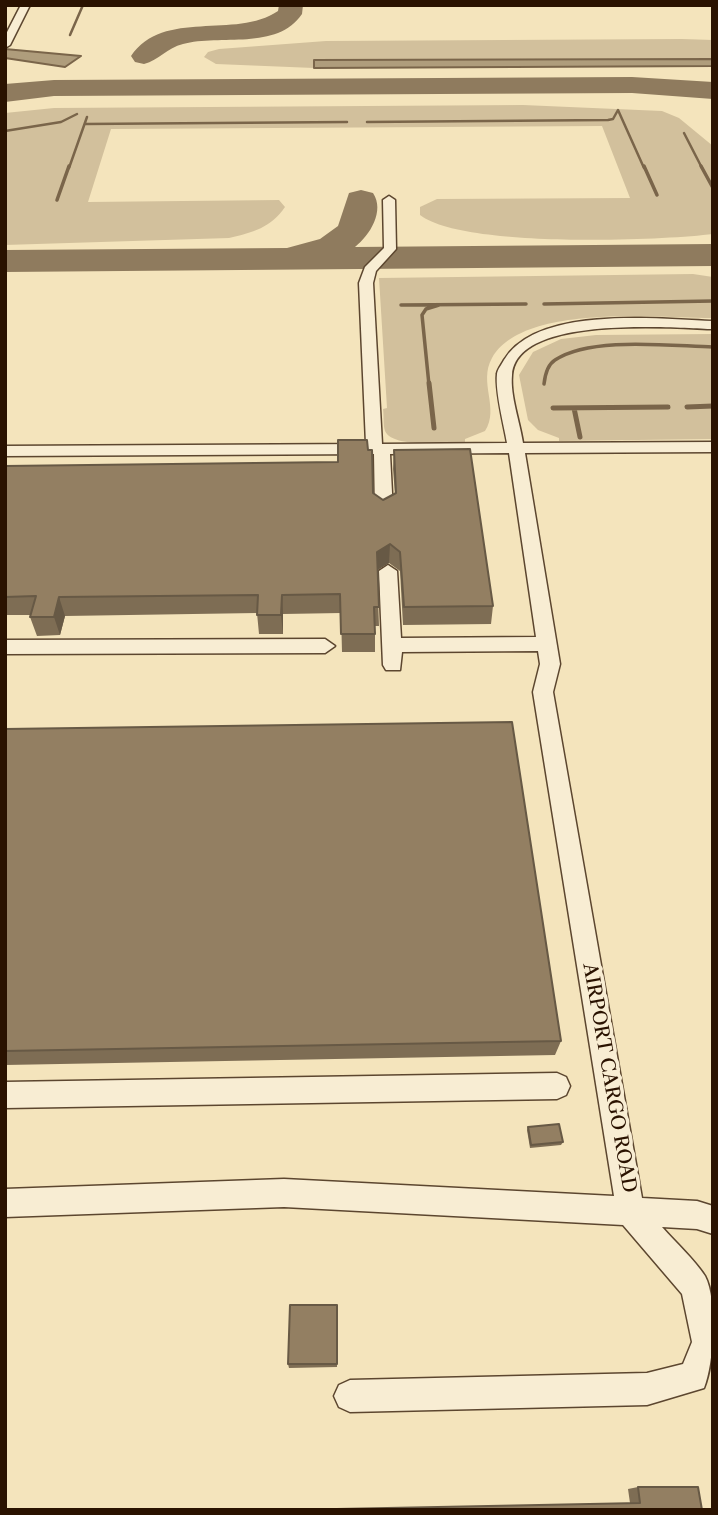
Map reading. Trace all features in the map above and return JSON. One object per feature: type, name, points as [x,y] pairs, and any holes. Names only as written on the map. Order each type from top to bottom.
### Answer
[{"type":"lane","points":[[6,44],[26,5]]},
{"type":"lane","points":[[384,512],[366,283],[370,271],[390,249],[389,200]]},
{"type":"lane","name":"AIRPORT CARGO ROAD","points":[[5,1203],[285,1193],[631,1213],[543,692],[550,664],[513,450],[504,373],[514,352],[532,339],[579,326],[713,325]]},
{"type":"lane","points":[[5,451],[713,447]]},
{"type":"lane","points":[[388,571],[393,665]]},
{"type":"lane","points":[[392,645],[546,644]]},
{"type":"lane","points":[[5,647],[325,646]]},
{"type":"lane","points":[[5,1095],[557,1086]]},
{"type":"lane","points":[[631,1213],[697,1216],[713,1220]]},
{"type":"lane","points":[[350,1396],[647,1389],[693,1377],[706,1342],[695,1287],[631,1213]]},
{"type":"shaded area","points":[[713,40],[713,59],[315,60],[314,68],[216,64],[204,57],[208,52],[219,49],[326,41]]},
{"type":"shaded area","points":[[5,49],[81,56],[65,67],[5,58]]},
{"type":"shaded area","points":[[713,59],[713,66],[314,68],[314,60]]},
{"type":"shaded area","points":[[523,105],[662,111],[679,118],[713,146],[713,234],[649,239],[561,240],[476,233],[443,226],[420,215],[420,207],[437,199],[630,198],[602,126],[111,129],[88,202],[279,200],[285,207],[274,220],[261,228],[229,238],[5,245],[5,113],[54,108]]},
{"type":"shaded area","points":[[693,274],[713,277],[713,318],[593,317],[561,321],[532,329],[508,340],[492,358],[487,377],[490,413],[485,431],[465,439],[465,442],[435,443],[399,440],[390,437],[385,431],[383,409],[387,408],[379,278]]},
{"type":"shaded area","points":[[713,334],[713,439],[559,441],[559,438],[538,430],[528,420],[519,375],[533,352],[561,339],[596,335]]},
{"type":"building","points":[[338,440],[367,440],[368,450],[372,450],[373,493],[383,500],[396,493],[394,450],[470,449],[493,606],[404,607],[400,552],[390,544],[377,552],[379,607],[374,607],[375,634],[341,634],[340,594],[282,595],[281,615],[257,615],[258,595],[59,597],[54,617],[30,617],[36,596],[5,597],[5,466],[338,462]]},
{"type":"building","points":[[512,722],[561,1041],[5,1051],[5,729]]},
{"type":"building","points":[[559,1124],[563,1142],[531,1145],[528,1127]]},
{"type":"building","points":[[290,1305],[337,1305],[337,1364],[288,1364]]},
{"type":"building","points":[[638,1487],[698,1487],[702,1510],[286,1510],[640,1503]]},
{"type":"waterway","points":[[70,35],[83,5]]},
{"type":"waterway","points":[[367,122],[608,120],[613,119],[618,110],[644,168]]},
{"type":"waterway","points":[[5,131],[61,122],[77,114]]},
{"type":"waterway","points":[[69,168],[87,117]]},
{"type":"waterway","points":[[85,124],[347,122]]},
{"type":"waterway","points":[[684,133],[702,168]]},
{"type":"waterway","points":[[57,200],[69,166]]},
{"type":"waterway","points":[[644,166],[657,195]]},
{"type":"waterway","points":[[701,166],[713,188]]},
{"type":"waterway","points":[[544,304],[713,301]]},
{"type":"waterway","points":[[401,305],[526,304]]},
{"type":"waterway","points":[[429,385],[422,315],[426,309],[439,305]]},
{"type":"waterway","points":[[544,384],[552,362],[589,348],[632,344],[713,347]]},
{"type":"waterway","points":[[429,383],[434,428]]},
{"type":"waterway","points":[[687,407],[713,406]]},
{"type":"waterway","points":[[553,408],[668,407]]},
{"type":"waterway","points":[[574,408],[580,437]]},
{"type":"taxiway","points":[[144,56],[159,44],[177,37],[256,30],[274,25],[290,14],[291,5]]},
{"type":"taxiway","points":[[5,93],[54,88],[632,85],[713,91]]},
{"type":"taxiway","points":[[297,256],[342,241],[356,225],[361,200]]},
{"type":"taxiway","points":[[5,261],[713,255]]}]
